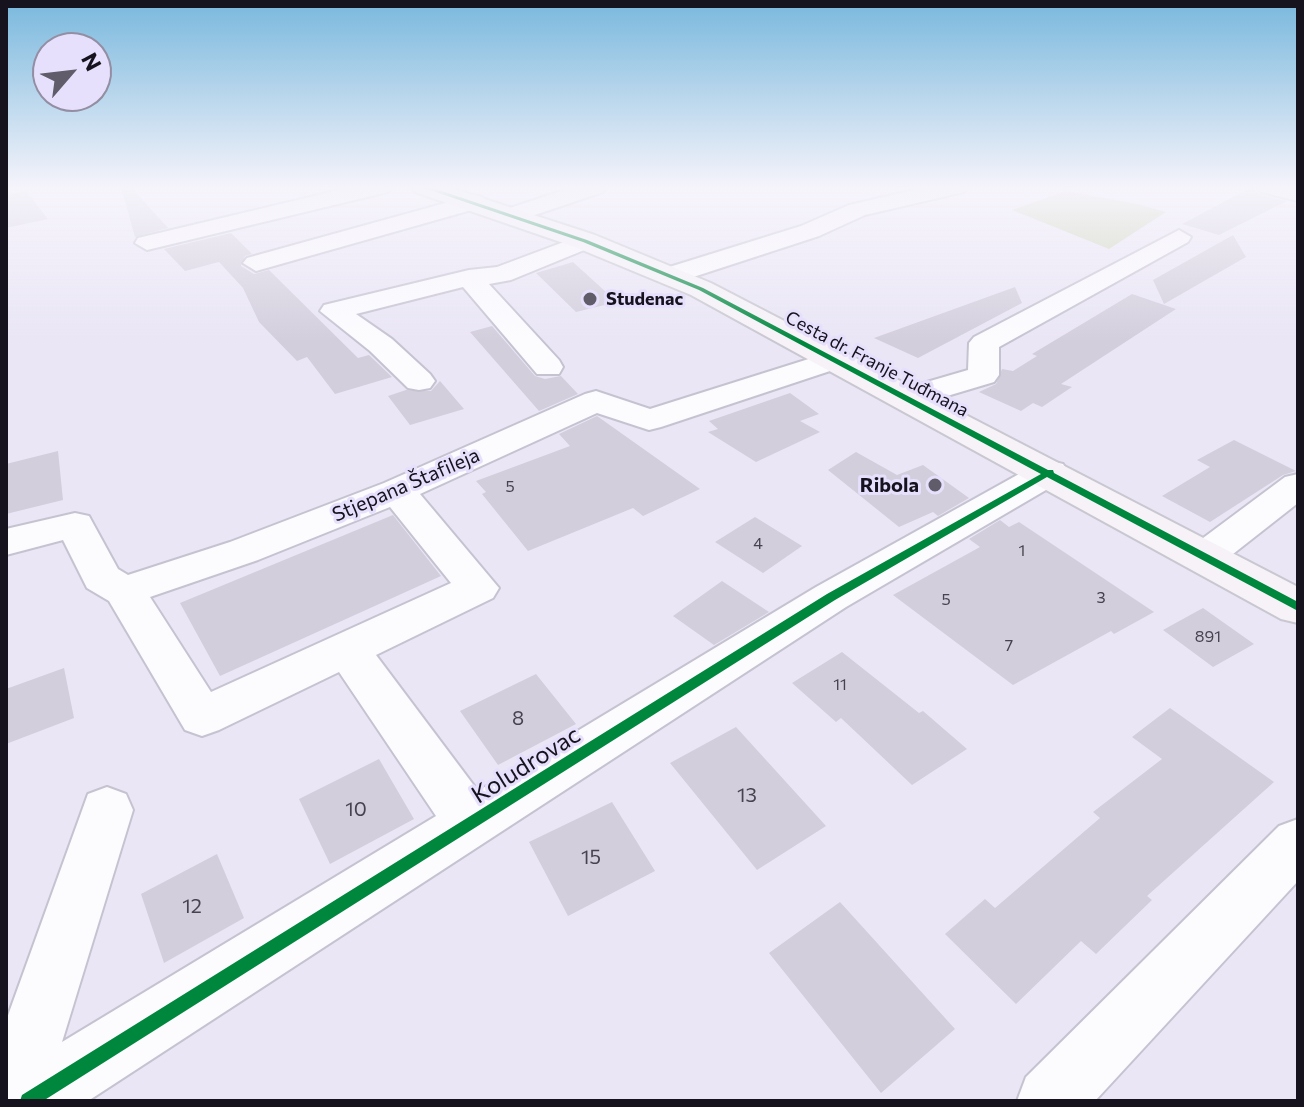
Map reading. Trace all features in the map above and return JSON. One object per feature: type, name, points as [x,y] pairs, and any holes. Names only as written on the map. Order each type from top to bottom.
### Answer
[{"type":"main road","name":"Cesta dr. Franje Tuđmana","points":[[578,239],[672,275],[1050,472],[1298,607]]},
{"type":"street","points":[[147,243],[165,239]]},
{"type":"street","points":[[256,263],[343,239]]},
{"type":"street","points":[[672,275],[786,239]]},
{"type":"street","points":[[907,398],[983,375],[984,343],[1176,239]]},
{"type":"street","points":[[419,381],[381,345],[334,311],[469,278],[502,274],[585,241]]},
{"type":"street","points":[[469,278],[548,367]]},
{"type":"street","name":"Stjepana Štafileja","points":[[124,591],[244,551],[397,491],[596,401],[649,420],[834,360]]},
{"type":"street","name":"Koludrovac","points":[[28,1101],[831,597],[1050,472]]},
{"type":"street","points":[[1205,556],[1298,485]]},
{"type":"street","points":[[6,542],[75,525],[102,578],[124,591],[202,717],[478,588],[397,491]]},
{"type":"street","points":[[347,649],[471,823]]},
{"type":"street","points":[[11,1101],[107,810]]},
{"type":"street","points":[[1050,1101],[1298,843]]},
{"type":"green space","points":[[1083,239],[1125,239],[1109,249]]},
{"type":"building","points":[[207,239],[237,239],[252,254],[245,256],[241,266],[254,274],[269,270],[358,358],[369,355],[392,377],[335,394],[307,357],[297,361],[259,322],[243,288],[219,262],[185,271],[164,249]]},
{"type":"building","points":[[1226,239],[1235,239],[1246,257],[1164,304],[1153,280]]},
{"type":"building","points":[[573,262],[617,302],[576,312],[536,273]]},
{"type":"building","points":[[1015,287],[1022,303],[918,358],[874,338]]},
{"type":"building","points":[[1132,294],[1176,309],[1061,384],[1072,387],[1042,407],[1033,403],[1021,411],[979,392],[996,384],[1002,369],[1013,371],[1037,356],[1032,354]]},
{"type":"building","points":[[492,326],[535,376],[545,379],[561,376],[578,394],[539,411],[470,332]]},
{"type":"building","points":[[440,381],[464,409],[410,425],[388,396],[406,390],[431,391]]},
{"type":"building","points":[[790,393],[819,414],[800,421],[820,432],[756,462],[708,432],[718,429],[709,421]]},
{"type":"building","points":[[597,416],[700,489],[643,516],[633,508],[528,551],[482,494],[486,492],[476,481],[570,446],[559,434]]},
{"type":"building","points":[[1234,440],[1296,471],[1283,475],[1210,522],[1162,496],[1210,467],[1197,460]]},
{"type":"building","points":[[58,451],[63,500],[6,514],[6,464]]},
{"type":"building","points":[[856,452],[897,475],[923,465],[969,498],[938,516],[933,512],[899,527],[828,470]]},
{"type":"building","points":[[393,515],[441,576],[220,676],[180,603]]},
{"type":"building","points":[[755,517],[802,546],[763,573],[715,542]]},
{"type":"building","points":[[1000,520],[1009,527],[1019,522],[1154,612],[1114,634],[1111,631],[1013,685],[893,595],[980,547],[969,539]]},
{"type":"building","points":[[722,581],[769,612],[714,645],[673,616]]},
{"type":"building","points":[[1203,608],[1254,644],[1213,667],[1163,630]]},
{"type":"building","points":[[842,652],[919,713],[923,711],[967,749],[912,785],[841,718],[836,722],[792,683]]},
{"type":"building","points":[[64,668],[74,718],[6,744],[6,689]]},
{"type":"building","points":[[536,674],[576,724],[498,765],[460,711]]},
{"type":"building","points":[[1170,708],[1274,782],[1147,896],[1152,900],[1096,954],[1081,941],[1016,1004],[945,934],[985,899],[995,908],[1100,818],[1093,812],[1162,759],[1132,737]]},
{"type":"building","points":[[736,727],[826,826],[757,870],[670,763]]},
{"type":"building","points":[[379,759],[414,819],[330,864],[299,799]]},
{"type":"building","points":[[612,802],[655,871],[568,916],[529,842]]},
{"type":"building","points":[[217,854],[244,918],[164,963],[141,894]]},
{"type":"building","points":[[840,902],[955,1029],[881,1093],[769,953]]},
{"type":"cycle path","points":[[578,239],[701,289],[1298,607]]},
{"type":"cycle path","points":[[28,1101],[831,597],[1050,472]]},
{"type":"place","name":"Studenac","points":[[590,299]]},
{"type":"place","name":"Ribola","points":[[935,485]]}]
